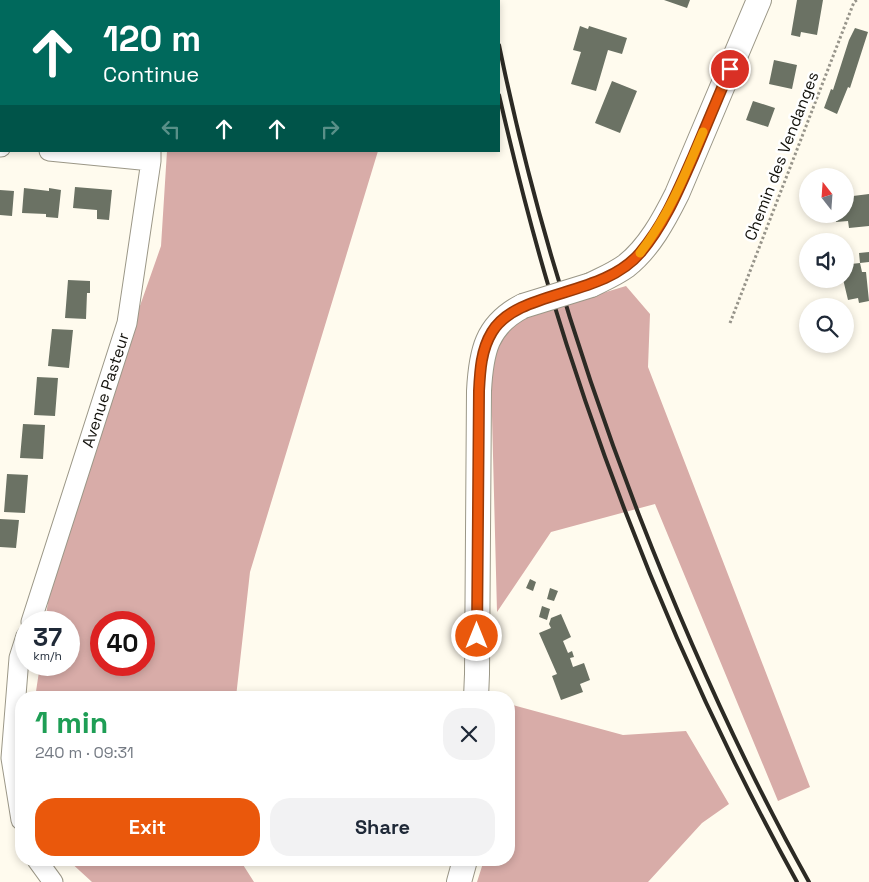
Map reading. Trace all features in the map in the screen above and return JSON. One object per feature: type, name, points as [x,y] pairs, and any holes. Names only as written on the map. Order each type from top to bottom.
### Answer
[{"type":"street","points":[[476,691],[479,391],[480,368],[486,344],[492,332],[510,313],[523,306],[591,284],[612,275],[625,267],[639,254],[664,218],[677,194],[759,0]]},
{"type":"street","points":[[69,152],[151,156]]},
{"type":"street","name":"Avenue Pasteur","points":[[35,611],[127,324],[151,156]]},
{"type":"street","points":[[16,691],[18,676]]},
{"type":"street","points":[[15,708],[11,758],[15,783]]},
{"type":"street","points":[[41,866],[53,882]]},
{"type":"street","points":[[459,882],[463,866]]},
{"type":"path","name":"Chemin des Vendanges","points":[[730,323],[856,0]]},
{"type":"shaded area","points":[[167,152],[378,152],[250,572],[237,691],[36,691],[38,676],[80,676],[80,611],[47,611],[57,542],[161,246]]},
{"type":"shaded area","points":[[626,286],[650,314],[648,367],[810,787],[778,801],[655,504],[551,532],[497,612],[491,377],[502,330],[536,313]]},
{"type":"shaded area","points":[[515,706],[623,735],[686,731],[729,804],[702,823],[648,882],[477,882],[482,866],[515,866]]},
{"type":"shaded area","points":[[75,866],[244,866],[254,882],[92,882]]},
{"type":"building","points":[[664,0],[690,0],[687,8]]},
{"type":"building","points":[[797,0],[823,0],[817,35],[801,32],[800,37],[791,35]]},
{"type":"building","points":[[580,26],[588,29],[589,26],[627,38],[622,54],[608,50],[596,91],[571,84],[581,52],[573,50]]},
{"type":"building","points":[[855,28],[868,32],[850,88],[848,87],[837,114],[824,108],[831,89],[833,90],[849,40]]},
{"type":"building","points":[[774,60],[797,65],[792,89],[769,84]]},
{"type":"building","points":[[612,81],[637,91],[620,133],[595,123]]},
{"type":"building","points":[[753,101],[775,108],[768,127],[746,120]]},
{"type":"building","points":[[75,187],[112,190],[109,220],[97,219],[97,210],[73,208]]},
{"type":"building","points":[[24,188],[49,191],[49,188],[61,190],[58,218],[46,217],[46,214],[22,213]]},
{"type":"building","points":[[0,190],[14,191],[12,216],[0,215]]},
{"type":"building","points":[[869,194],[869,226],[849,228],[848,223],[854,223],[854,196]]},
{"type":"building","points":[[869,252],[869,262],[860,263],[859,253]]},
{"type":"building","points":[[860,263],[862,272],[866,272],[869,301],[859,303],[858,298],[848,298],[845,288],[854,288],[854,264]]},
{"type":"building","points":[[68,280],[90,281],[90,293],[87,293],[86,319],[65,318]]},
{"type":"building","points":[[52,329],[73,330],[69,368],[48,366]]},
{"type":"building","points":[[37,377],[58,378],[55,416],[34,415]]},
{"type":"building","points":[[23,424],[45,425],[43,459],[20,458]]},
{"type":"building","points":[[7,474],[28,475],[25,513],[4,512]]},
{"type":"building","points":[[0,519],[19,520],[16,548],[0,547]]},
{"type":"building","points":[[530,579],[536,582],[533,591],[526,588]]},
{"type":"building","points":[[550,588],[558,591],[554,601],[547,599]]},
{"type":"building","points":[[542,606],[550,609],[547,620],[539,617]]},
{"type":"building","points":[[561,614],[571,637],[563,641],[568,653],[572,651],[574,657],[570,658],[573,667],[584,663],[590,680],[580,684],[583,692],[561,700],[552,676],[557,674],[539,633],[551,628],[549,624],[551,618]]},
{"type":"railway","points":[[500,50],[526,165],[542,224],[577,342],[617,457],[677,609],[718,702],[761,793],[809,882]]},
{"type":"railway","points":[[500,99],[522,192],[549,288],[573,365],[627,516],[657,591],[723,739],[797,882]]},
{"type":"slow traffic","points":[[640,253],[671,206],[703,132]]},
{"type":"route","points":[[477,636],[479,391],[480,368],[486,344],[492,332],[510,313],[523,306],[591,284],[612,275],[625,267],[639,254],[664,218],[677,194],[730,69]]}]
